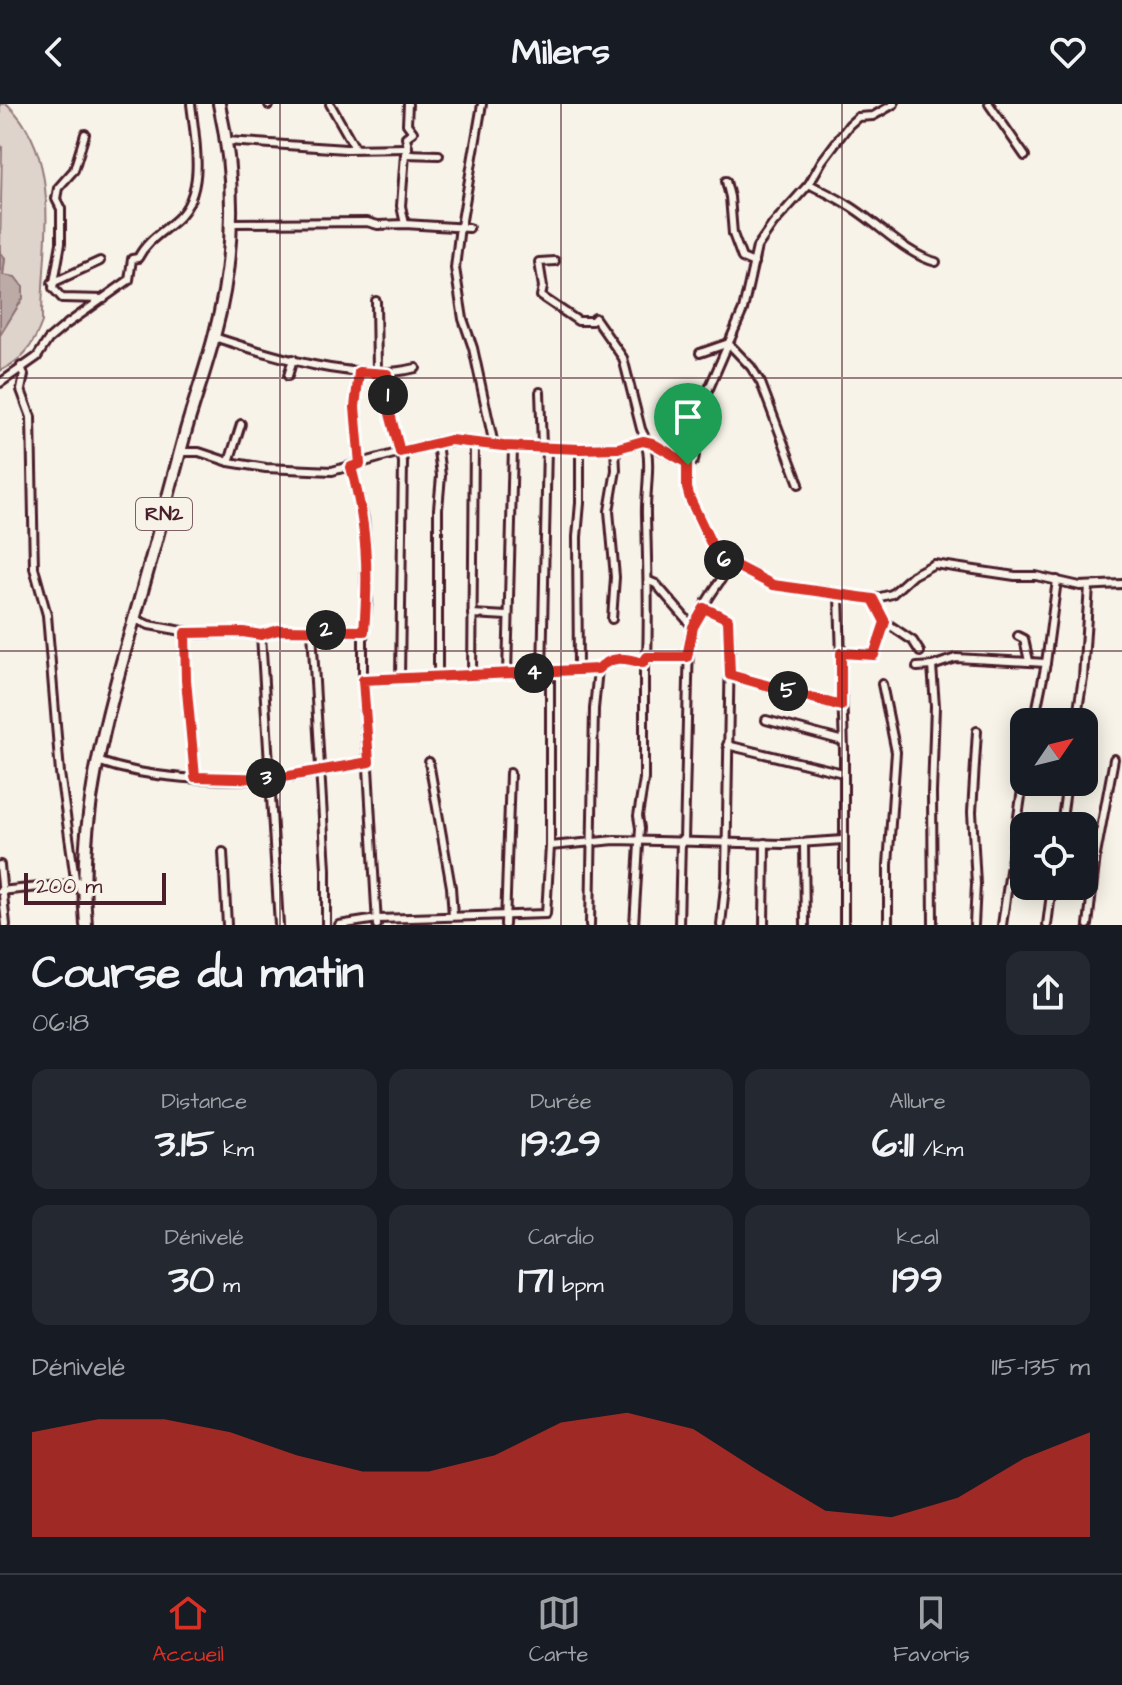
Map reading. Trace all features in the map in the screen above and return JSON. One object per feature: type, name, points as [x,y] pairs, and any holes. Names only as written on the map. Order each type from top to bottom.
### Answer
[{"type":"highway","name":"RN2","points":[[85,925],[84,877],[97,761],[214,337],[226,279],[233,223],[227,141],[219,104]]},
{"type":"street","points":[[0,383],[37,357],[48,340],[67,324],[129,280],[132,259],[138,258],[149,241],[190,205],[195,168],[191,104]]},
{"type":"street","points":[[330,104],[355,148]]},
{"type":"street","points":[[405,224],[401,206],[406,137],[413,132],[407,124],[408,104]]},
{"type":"street","points":[[482,104],[455,268],[463,319],[473,348],[494,445]]},
{"type":"street","points":[[688,465],[694,461],[704,400],[743,310],[757,247],[809,184],[849,125],[858,117],[874,116],[894,104]]},
{"type":"street","points":[[989,104],[1025,156]]},
{"type":"street","points":[[85,134],[74,170],[58,188],[56,199],[61,209],[61,238],[52,283],[62,298],[104,299]]},
{"type":"street","points":[[227,141],[439,155]]},
{"type":"street","points":[[726,181],[733,234],[742,258],[754,263]]},
{"type":"street","points":[[809,184],[848,205],[900,240],[906,249],[919,257],[936,262]]},
{"type":"street","points":[[233,223],[463,227]]},
{"type":"street","points":[[52,283],[100,261]]},
{"type":"street","points":[[555,261],[539,262],[543,287],[541,296],[578,321],[592,321],[595,318],[619,352],[648,454],[645,516],[649,581],[644,779],[638,816],[634,925]]},
{"type":"street","points":[[376,301],[377,372]]},
{"type":"street","points":[[214,337],[293,359],[359,372],[387,374],[416,368]]},
{"type":"street","points":[[700,353],[729,343]]},
{"type":"street","points":[[729,343],[761,383],[799,484]]},
{"type":"street","points":[[288,376],[293,359]]},
{"type":"street","points":[[21,366],[24,375],[21,390],[31,417],[34,568],[47,615],[60,773],[75,879],[80,883],[85,925]]},
{"type":"street","points":[[359,372],[355,407],[360,464]]},
{"type":"street","points":[[387,374],[388,406],[403,462],[400,678]]},
{"type":"street","points":[[540,392],[545,447],[542,673]]},
{"type":"street","points":[[229,462],[241,424]]},
{"type":"street","points":[[181,452],[199,452],[229,462],[308,472],[351,467],[437,442],[580,449],[615,448],[646,442],[688,465],[687,488],[716,553],[773,585],[873,599],[892,594],[913,575],[934,564],[1089,586],[1122,584]]},
{"type":"street","points":[[437,442],[441,476],[438,677]]},
{"type":"street","points":[[472,676],[474,442]]},
{"type":"street","points":[[507,674],[513,447]]},
{"type":"street","points":[[612,619],[615,577],[609,511],[616,470],[615,448]]},
{"type":"street","points":[[578,669],[580,449]]},
{"type":"street","points":[[351,467],[364,519],[366,547],[368,601],[363,680],[377,922]]},
{"type":"street","points":[[679,925],[687,657],[693,627],[732,564]]},
{"type":"street","points":[[1037,708],[1057,580]]},
{"type":"street","points":[[649,581],[656,584],[693,627]]},
{"type":"street","points":[[1078,708],[1089,586]]},
{"type":"street","points":[[839,596],[844,925]]},
{"type":"street","points":[[873,599],[885,622],[913,641],[920,652]]},
{"type":"street","points":[[704,608],[728,619],[730,675],[721,925]]},
{"type":"street","points":[[472,614],[507,616]]},
{"type":"street","points":[[134,619],[185,633],[243,632],[261,635],[278,630],[364,631]]},
{"type":"street","points":[[841,653],[874,655],[885,622]]},
{"type":"street","points":[[312,631],[326,925]]},
{"type":"street","points":[[185,633],[195,777]]},
{"type":"street","points":[[261,635],[279,925]]},
{"type":"street","points":[[1018,636],[1024,639],[1029,661]]},
{"type":"street","points":[[363,680],[542,673],[598,669],[615,658],[645,660],[687,657]]},
{"type":"street","points":[[917,667],[956,658],[1046,663]]},
{"type":"street","points":[[932,666],[935,706],[933,925]]},
{"type":"street","points":[[590,925],[594,709],[598,669]]},
{"type":"street","points":[[546,925],[550,846],[550,672]]},
{"type":"street","points":[[730,675],[841,706]]},
{"type":"street","points":[[882,684],[896,752],[888,865],[888,925]]},
{"type":"street","points":[[766,720],[843,741]]},
{"type":"street","points":[[974,925],[976,881],[972,812],[977,731]]},
{"type":"street","points":[[727,745],[843,773]]},
{"type":"street","points":[[1088,925],[1096,855],[1114,759]]},
{"type":"street","points":[[97,761],[150,775],[272,779],[369,762]]},
{"type":"street","points":[[429,762],[451,887],[453,916]]},
{"type":"street","points":[[506,921],[510,773]]},
{"type":"street","points":[[1002,925],[1021,796]]},
{"type":"street","points":[[550,846],[682,840],[765,843],[843,840]]},
{"type":"street","points":[[764,925],[765,843]]},
{"type":"street","points":[[804,843],[805,925]]},
{"type":"street","points":[[223,852],[227,925]]},
{"type":"street","points":[[0,865],[6,925]]},
{"type":"street","points":[[2,891],[80,883]]},
{"type":"street","points":[[1047,925],[1050,900]]},
{"type":"street","points":[[339,925],[453,916],[462,921],[506,921],[546,914]]},
{"type":"shaded area","points":[[0,104],[7,104],[25,126],[37,151],[44,178],[46,236],[42,322],[27,351],[0,371],[0,335],[23,298],[3,275],[5,258],[0,252]]},
{"type":"shaded area","points":[[0,252],[5,258],[3,275],[15,277],[23,287],[23,298],[0,335]]},
{"type":"route","points":[[359,372],[387,374],[388,406],[400,452],[450,440],[513,447],[531,445],[580,449],[618,448],[643,441],[671,453],[688,465],[690,499],[717,556],[773,585],[873,599],[885,622],[874,655],[841,653],[841,706],[730,675],[728,619],[704,608],[693,627],[687,657],[647,657],[643,663],[615,658],[598,669],[546,673],[363,680],[369,762],[272,779],[195,777],[185,633],[243,632],[261,635],[278,630],[364,631],[368,601],[364,519],[351,467],[360,464],[355,417],[359,372]]}]
